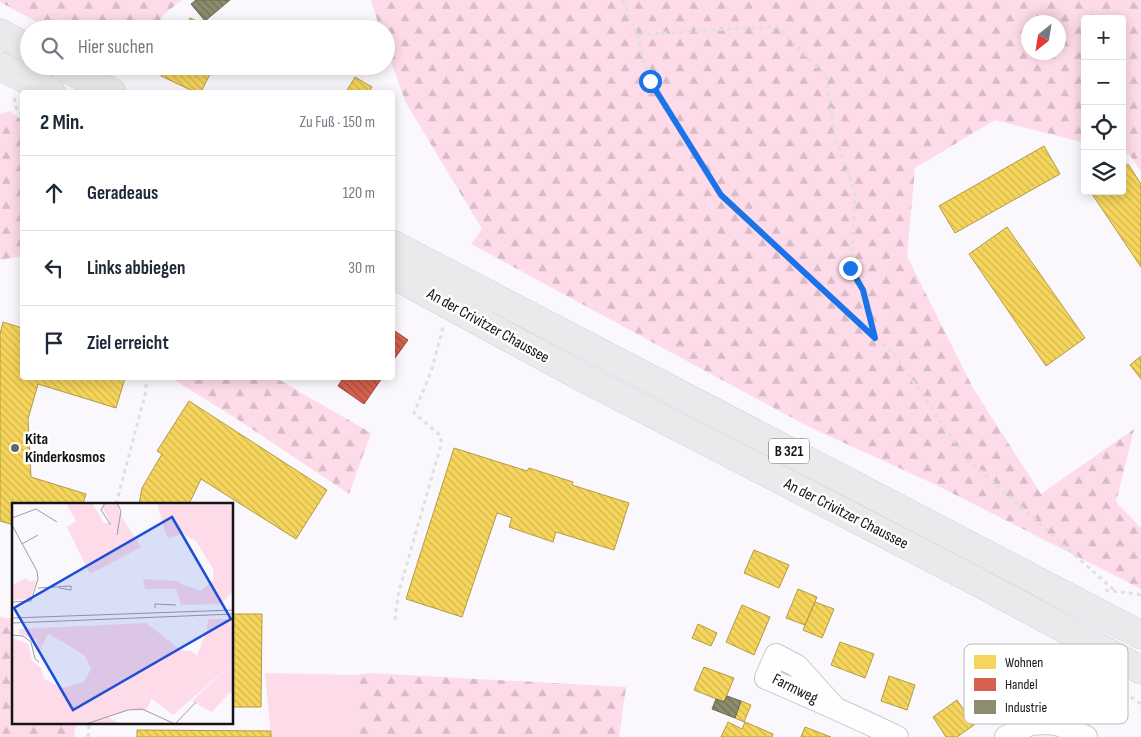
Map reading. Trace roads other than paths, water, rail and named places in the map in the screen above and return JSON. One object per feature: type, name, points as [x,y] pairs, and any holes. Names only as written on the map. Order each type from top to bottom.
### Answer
[{"type":"main road","points":[[0,34],[20,44]]},
{"type":"main road","points":[[0,66],[47,90]]},
{"type":"main road","points":[[79,75],[108,90]]},
{"type":"main road","name":"An der Crivitzer Chaussee","points":[[395,246],[1141,635]]},
{"type":"main road","name":"An der Crivitzer Chaussee","points":[[395,276],[576,374],[976,581],[1093,644]]},
{"type":"main road","name":"An der Crivitzer Chaussee","points":[[1128,663],[1141,670]]},
{"type":"street","name":"Farmweg","points":[[835,708],[897,737]]},
{"type":"street","points":[[1006,737],[1030,724]]},
{"type":"street","points":[[1054,724],[1086,737]]},
{"type":"place","name":"Kita Kinderkosmos","points":[[15,448]]}]
